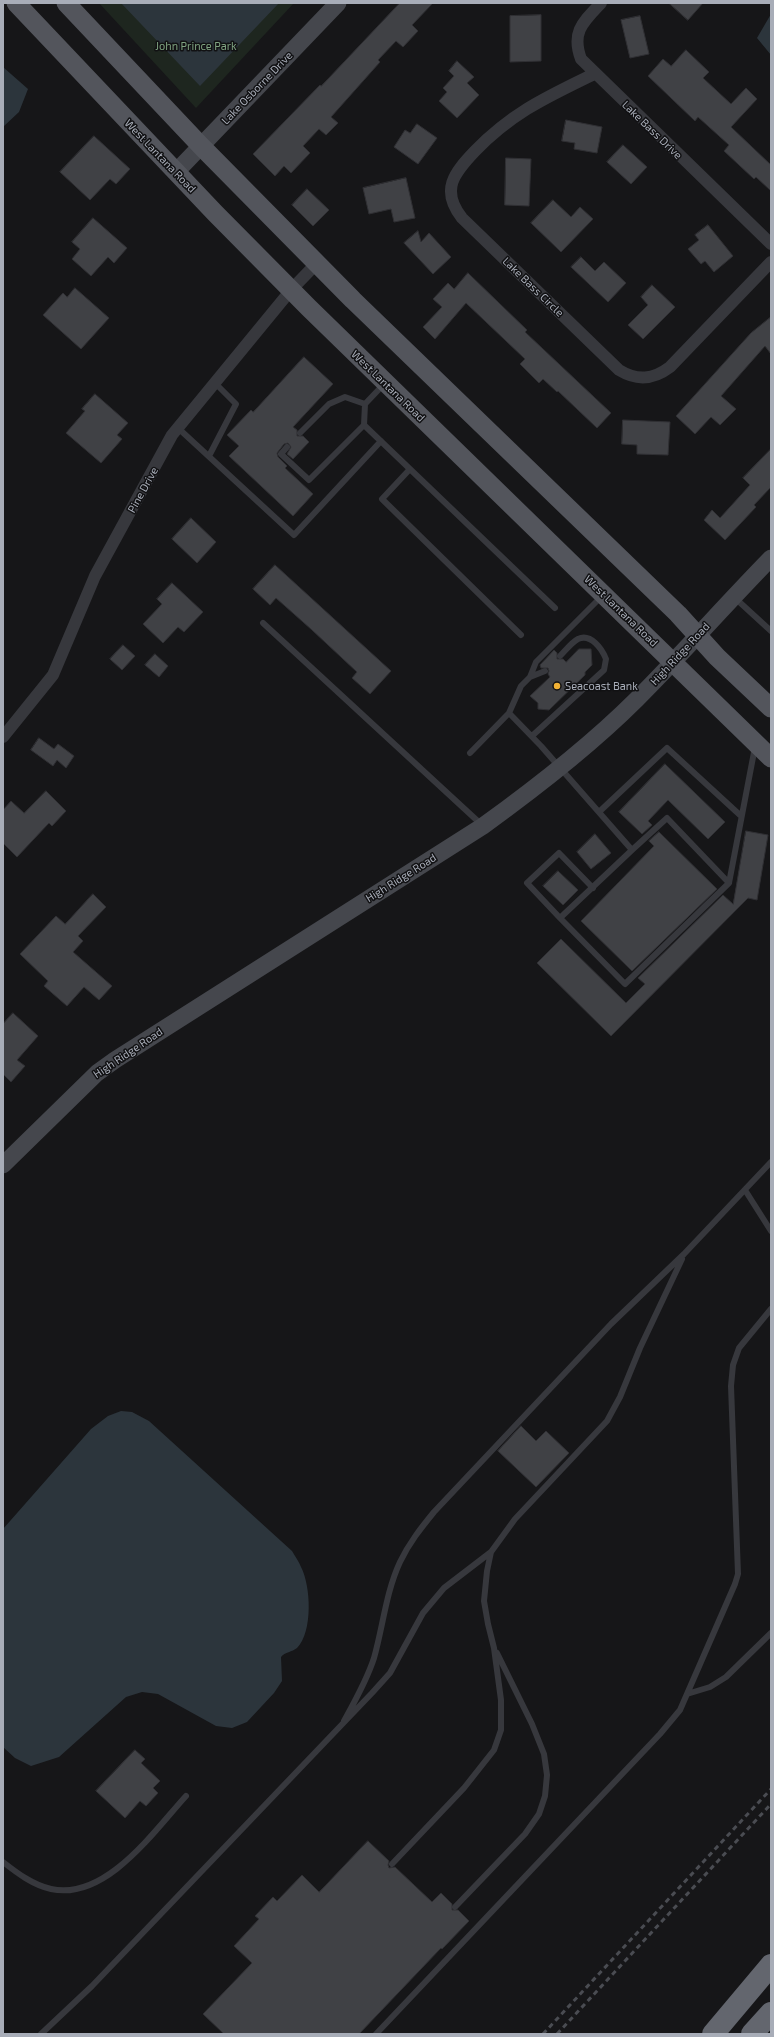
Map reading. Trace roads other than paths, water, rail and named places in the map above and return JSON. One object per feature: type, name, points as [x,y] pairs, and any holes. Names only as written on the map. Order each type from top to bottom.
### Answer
[{"type":"highway","points":[[713,2034],[771,1965]]},
{"type":"highway","points":[[752,2034],[771,2013]]},
{"type":"main road","name":"West Lantana Road","points":[[16,3],[176,172],[291,290],[771,758]]},
{"type":"main road","points":[[66,3],[201,146],[316,264],[771,708]]},
{"type":"street","name":"Lake Osborne Drive","points":[[176,172],[338,3]]},
{"type":"street","name":"Lake Bass Drive","points":[[601,3],[580,28],[577,38],[577,49],[581,59],[594,74],[771,244]]},
{"type":"street","name":"Lake Bass Circle","points":[[594,74],[537,102],[514,116],[491,134],[459,167],[453,177],[450,188],[451,200],[455,210],[462,218],[619,370],[629,376],[640,378],[651,378],[670,367],[771,262]]},
{"type":"street","name":"Pine Drive","points":[[3,737],[53,675],[95,576],[172,435],[291,290],[316,264]]},
{"type":"street","name":"High Ridge Road","points":[[3,1165],[97,1073],[115,1060],[483,826],[534,789],[637,700],[771,558]]},
{"type":"lane","points":[[209,456],[236,404],[215,383]]},
{"type":"lane","points":[[287,447],[281,454],[309,480],[364,425],[365,404],[386,383]]},
{"type":"lane","points":[[300,433],[328,404],[345,397],[365,404]]},
{"type":"lane","points":[[364,425],[555,608]]},
{"type":"lane","points":[[178,428],[294,535],[381,441]]},
{"type":"lane","points":[[410,469],[382,499],[521,635]]},
{"type":"lane","points":[[470,753],[509,713],[521,686],[530,677],[536,662],[604,594]]},
{"type":"lane","points":[[733,597],[771,631]]},
{"type":"lane","points":[[263,623],[483,826]]},
{"type":"lane","points":[[532,736],[604,670],[606,659],[597,644],[585,638],[578,639],[560,656]]},
{"type":"lane","points":[[530,677],[545,671]]},
{"type":"lane","points":[[509,713],[532,736],[632,850]]},
{"type":"lane","points":[[593,888],[559,852],[526,883],[625,984],[729,883],[756,744]]},
{"type":"lane","points":[[599,812],[667,748],[741,816]]},
{"type":"lane","points":[[560,918],[667,818],[729,883]]},
{"type":"lane","points":[[344,1721],[364,1682],[373,1658],[390,1589],[400,1562],[413,1537],[434,1512],[611,1324],[684,1254],[771,1162]]},
{"type":"lane","points":[[744,1190],[771,1231]]},
{"type":"lane","points":[[44,2032],[92,1986],[390,1673],[423,1613],[444,1588],[491,1552],[515,1519],[607,1421],[620,1397],[640,1348],[684,1254]]},
{"type":"lane","points":[[376,2034],[660,1734],[680,1710],[738,1574],[731,1386],[733,1365],[739,1348],[771,1309]]},
{"type":"lane","points":[[392,1864],[464,1788],[494,1750],[501,1730],[501,1707],[494,1648],[484,1601],[486,1571],[491,1552]]},
{"type":"lane","points":[[688,1694],[710,1687],[726,1677],[771,1633]]},
{"type":"lane","points":[[455,1907],[525,1834],[538,1814],[545,1796],[547,1774],[544,1754],[532,1724],[494,1648]]},
{"type":"lane","points":[[3,1862],[34,1882],[52,1889],[82,1888],[96,1883],[111,1875],[125,1863],[186,1796]]},
{"type":"railway","points":[[543,2034],[771,1789]]},
{"type":"railway","points":[[557,2034],[771,1804]]},
{"type":"place","name":"Seacoast Bank","points":[[557,686]]},
{"type":"park label","name":"John Prince Park","points":[[196,46]]}]
